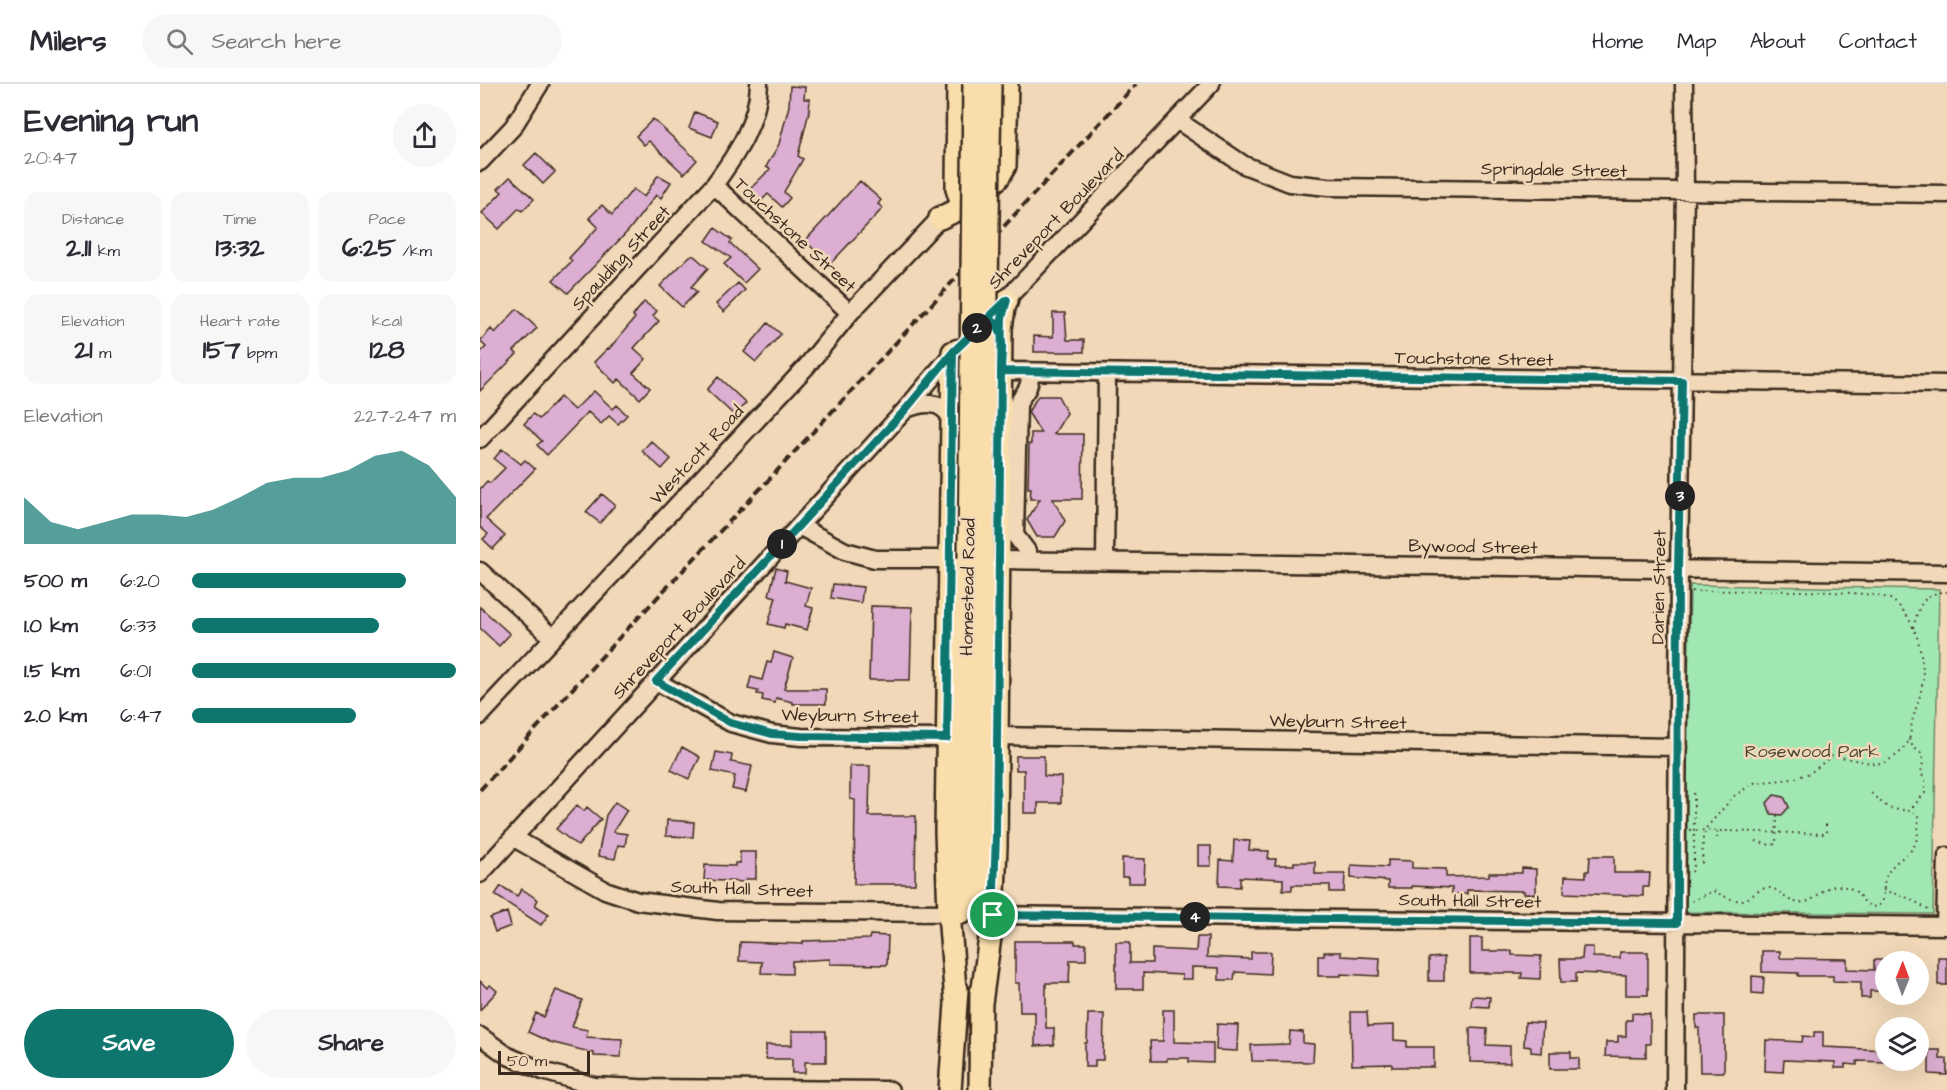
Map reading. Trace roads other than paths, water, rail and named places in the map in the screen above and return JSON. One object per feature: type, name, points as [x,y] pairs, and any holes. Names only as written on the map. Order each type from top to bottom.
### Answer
[{"type":"main road","points":[[958,84],[962,196]]},
{"type":"main road","name":"Homestead Road","points":[[974,84],[975,559],[980,859],[980,1090]]},
{"type":"main road","name":"Homestead Road","points":[[950,1090],[964,859],[990,84]]},
{"type":"main road","points":[[940,218],[962,196],[998,178],[1005,166],[1007,84]]},
{"type":"main road","points":[[956,1002],[946,832],[947,738],[1001,371],[995,324],[1007,300]]},
{"type":"main road","points":[[953,352],[951,418],[975,559],[998,736],[993,915],[981,1004]]},
{"type":"street","points":[[480,162],[513,127],[540,84]]},
{"type":"street","name":"Spaulding Street","points":[[480,439],[714,185],[734,158],[746,135],[754,113],[759,84]]},
{"type":"street","name":"Shreveport Boulevard","points":[[1007,300],[1211,84]]},
{"type":"street","name":"Darien Street","points":[[1675,1090],[1678,570],[1685,191],[1684,84]]},
{"type":"street","name":"Springdale Street","points":[[1177,120],[1244,165],[1290,183],[1328,187],[1947,194]]},
{"type":"street","name":"Touchstone Street","points":[[714,185],[850,314]]},
{"type":"street","name":"Westcott Road","points":[[480,716],[806,367],[850,314],[940,218]]},
{"type":"street","name":"Shreveport Boulevard","points":[[480,874],[800,526],[906,409],[953,352],[995,324]]},
{"type":"street","name":"Touchstone Street","points":[[1001,371],[1947,384]]},
{"type":"street","points":[[1030,372],[1027,390],[1020,397],[1018,405],[1015,535],[1027,551],[1030,560]]},
{"type":"street","points":[[1105,561],[1107,373]]},
{"type":"street","points":[[906,409],[927,403],[943,408],[951,418]]},
{"type":"street","name":"Bywood Street","points":[[800,526],[844,551],[875,559],[1947,573]]},
{"type":"street","points":[[480,571],[553,638]]},
{"type":"street","name":"Weyburn Street","points":[[656,681],[731,723],[772,734],[947,738]]},
{"type":"street","name":"Weyburn Street","points":[[998,736],[1678,747]]},
{"type":"street","name":"South Hall Street","points":[[514,838],[605,890],[638,902],[718,911],[949,913]]},
{"type":"street","points":[[1946,921],[1947,856]]},
{"type":"street","name":"South Hall Street","points":[[993,915],[1677,923],[1946,921]]},
{"type":"street","points":[[480,1036],[508,1056],[526,1064],[594,1086],[890,1090]]},
{"type":"railway","points":[[480,790],[1136,84]]},
{"type":"park label","name":"Rosewood Park","points":[[1812,751]]}]
